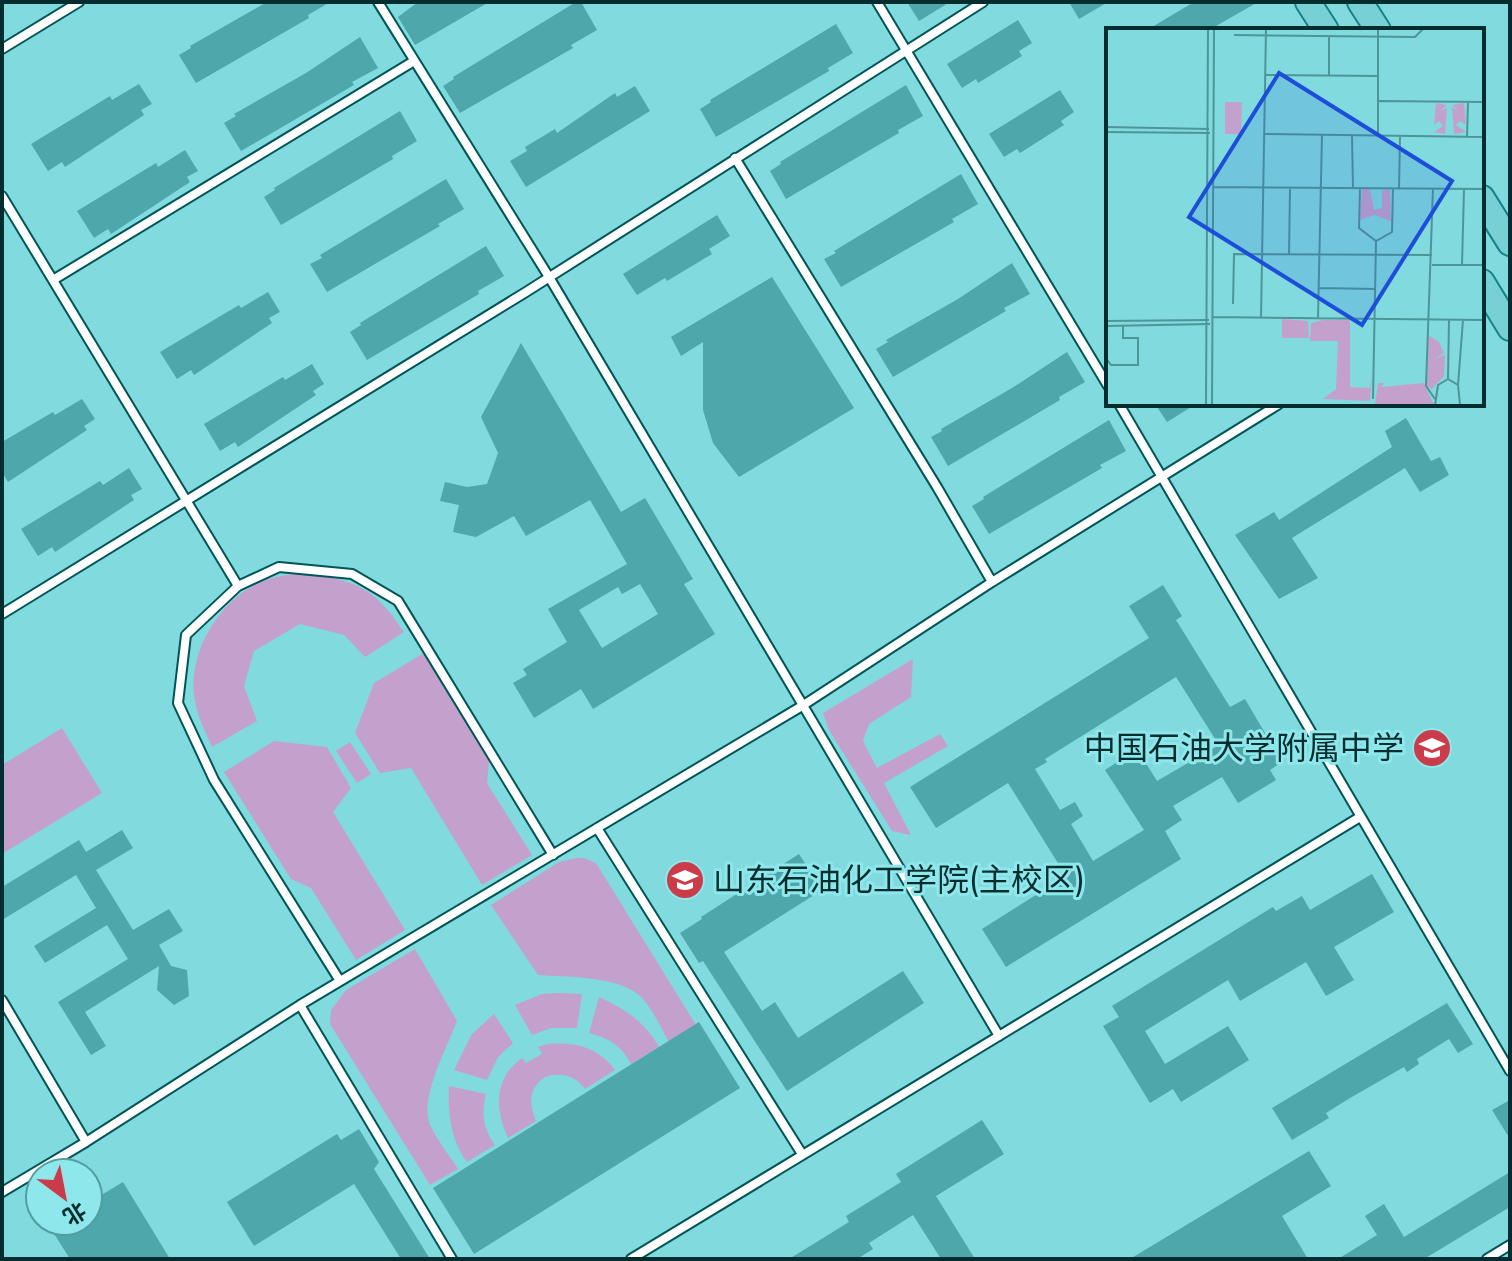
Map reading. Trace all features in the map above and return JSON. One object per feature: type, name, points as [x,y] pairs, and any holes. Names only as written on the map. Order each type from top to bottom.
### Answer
[{"type":"main road","points":[[1308,2],[1325,28]]},
{"type":"main road","points":[[1360,2],[1377,28]]},
{"type":"main road","points":[[1484,201],[1510,243]]},
{"type":"main road","points":[[1484,285],[1510,328]]},
{"type":"lane","points":[[2,49],[79,2]]},
{"type":"lane","points":[[378,2],[549,277],[999,1035]]},
{"type":"lane","points":[[877,2],[1106,383]]},
{"type":"lane","points":[[2,614],[549,277],[983,2]]},
{"type":"lane","points":[[53,280],[414,61]]},
{"type":"lane","points":[[735,158],[992,582]]},
{"type":"lane","points":[[2,196],[238,586]]},
{"type":"lane","points":[[1120,406],[1510,1071]]},
{"type":"lane","points":[[2,1192],[300,1005],[802,706],[992,582],[1276,406]]},
{"type":"lane","points":[[340,981],[214,780],[178,703],[186,635],[238,586],[279,567],[352,574],[398,601],[553,855]]},
{"type":"lane","points":[[631,1259],[642,1256],[802,1154],[1360,817]]},
{"type":"lane","points":[[597,828],[802,1154]]},
{"type":"lane","points":[[2,1000],[86,1142]]},
{"type":"lane","points":[[300,1005],[452,1259]]},
{"type":"lane","points":[[1487,1259],[1510,1245]]},
{"type":"shaded area","points":[[305,573],[338,579],[363,589],[383,605],[404,632],[365,657],[344,635],[300,624],[254,651],[244,686],[257,721],[212,747],[194,695],[197,659],[203,641],[224,609],[252,586],[273,578]]},
{"type":"shaded area","points":[[424,653],[489,761],[487,783],[532,855],[482,885],[411,768],[380,773],[355,733],[374,683]]},
{"type":"shaded area","points":[[913,659],[911,697],[869,724],[863,741],[877,768],[940,734],[948,746],[884,783],[911,835],[892,831],[829,730],[823,713]]},
{"type":"shaded area","points":[[62,728],[102,793],[2,854],[2,765]]},
{"type":"shaded area","points":[[274,741],[327,747],[351,788],[333,812],[405,930],[356,960],[311,888],[291,879],[224,772]]},
{"type":"shaded area","points":[[350,742],[371,774],[357,783],[336,751]]},
{"type":"shaded area","points":[[576,858],[596,863],[696,1025],[669,1042],[642,998],[622,985],[593,979],[538,975],[491,905],[559,862]]},
{"type":"shaded area","points":[[415,949],[457,1021],[431,1087],[428,1114],[433,1131],[458,1169],[430,1185],[330,1024],[331,1010],[346,990]]},
{"type":"shaded area","points":[[542,994],[582,994],[577,1028],[551,1028],[532,1035],[515,1005]]},
{"type":"shaded area","points":[[599,997],[633,1017],[659,1047],[631,1064],[614,1044],[589,1033]]},
{"type":"shaded area","points":[[494,1014],[513,1043],[498,1057],[487,1080],[454,1070],[472,1034]]},
{"type":"shaded area","points":[[567,1044],[593,1051],[615,1070],[585,1089],[567,1076],[545,1077],[533,1091],[532,1108],[536,1121],[508,1138],[499,1105],[501,1085],[522,1058],[526,1063],[542,1054],[538,1047]]},
{"type":"shaded area","points":[[449,1086],[486,1094],[484,1121],[495,1145],[467,1162],[451,1126]]},
{"type":"building","points":[[267,2],[330,2],[308,15],[309,18],[196,83],[179,55]]},
{"type":"building","points":[[418,2],[489,2],[415,45],[398,17]]},
{"type":"building","points":[[576,2],[581,2],[597,30],[571,45],[573,48],[460,113],[443,86]]},
{"type":"building","points":[[907,2],[950,2],[919,21]]},
{"type":"building","points":[[1069,2],[1108,2],[1079,19]]},
{"type":"building","points":[[1194,2],[1258,2],[1212,28],[1150,28]]},
{"type":"building","points":[[1018,20],[1032,43],[1019,51],[1022,56],[978,83],[976,79],[962,88],[947,64]]},
{"type":"building","points":[[836,24],[853,53],[828,68],[829,71],[716,137],[700,109]]},
{"type":"building","points":[[360,37],[378,68],[241,151],[224,123]]},
{"type":"building","points":[[139,84],[152,104],[141,110],[144,115],[65,167],[62,162],[48,171],[31,144],[110,96],[112,100]]},
{"type":"building","points":[[906,85],[923,116],[786,199],[770,171]]},
{"type":"building","points":[[635,86],[650,111],[526,187],[510,161],[527,151],[525,147],[555,129],[557,133],[615,93],[617,97]]},
{"type":"building","points":[[1060,90],[1074,112],[1061,121],[1064,125],[1020,153],[1017,149],[1004,157],[989,134]]},
{"type":"building","points":[[400,111],[417,141],[392,156],[393,159],[281,225],[264,197]]},
{"type":"building","points":[[185,150],[198,171],[187,177],[190,182],[111,234],[108,229],[94,238],[77,211],[156,163],[158,167]]},
{"type":"building","points":[[961,174],[978,204],[952,219],[954,222],[841,287],[824,259]]},
{"type":"building","points":[[446,179],[464,209],[327,292],[310,264]]},
{"type":"building","points":[[717,215],[730,236],[709,249],[712,254],[637,295],[623,274]]},
{"type":"building","points":[[486,246],[504,276],[367,360],[350,332]]},
{"type":"building","points":[[1012,263],[1030,294],[893,377],[876,349]]},
{"type":"building","points":[[772,277],[854,408],[739,477],[713,443],[703,410],[703,342],[681,356],[671,337]]},
{"type":"building","points":[[268,292],[280,312],[269,318],[272,323],[194,375],[191,370],[177,379],[160,352],[239,305],[241,308]]},
{"type":"building","points":[[521,343],[621,512],[645,498],[693,579],[684,584],[715,634],[593,709],[581,689],[534,718],[513,683],[527,675],[523,669],[567,642],[548,609],[627,564],[590,500],[526,536],[514,516],[476,537],[453,532],[459,505],[440,501],[445,482],[467,487],[487,484],[498,453],[481,417]],"holes":[[[640,584],[658,614],[602,648],[579,610],[618,587],[622,594]]]},
{"type":"building","points":[[1067,352],[1085,382],[948,466],[931,437]]},
{"type":"building","points":[[312,364],[324,384],[313,391],[316,395],[238,447],[235,442],[220,451],[204,424],[283,377],[285,380]]},
{"type":"building","points":[[82,399],[95,419],[84,426],[87,430],[8,482],[2,472],[2,442]]},
{"type":"building","points":[[1156,406],[1193,406],[1167,422]]},
{"type":"building","points":[[1406,418],[1431,461],[1440,457],[1449,475],[1420,492],[1405,468],[1292,538],[1318,578],[1279,599],[1235,535],[1274,512],[1279,520],[1392,447],[1385,431]]},
{"type":"building","points":[[1109,420],[1126,451],[989,534],[972,506]]},
{"type":"building","points":[[129,468],[142,489],[131,495],[134,500],[55,552],[52,547],[38,556],[21,529],[100,481],[103,485]]},
{"type":"building","points":[[1163,585],[1182,616],[1176,620],[1230,707],[1245,699],[1282,762],[1270,770],[1276,780],[1238,803],[1222,777],[1173,806],[1182,820],[1165,831],[1181,859],[1006,967],[982,929],[1066,876],[1008,783],[936,828],[910,787],[1149,638],[1129,606]],"holes":[[[1176,677],[1219,745],[1157,781],[1137,749],[1105,770],[1144,830],[1093,861],[1071,824],[1083,816],[1075,802],[1060,810],[1035,769],[1047,762],[1045,759]]]},
{"type":"building","points":[[122,830],[133,848],[96,870],[133,930],[169,909],[183,931],[159,945],[171,966],[187,970],[189,996],[174,1005],[157,990],[159,966],[85,1012],[106,1046],[91,1055],[58,1002],[128,959],[107,925],[45,963],[34,946],[96,908],[76,875],[2,920],[2,887],[79,840],[86,852]]},
{"type":"building","points":[[799,854],[822,890],[724,952],[762,1011],[775,1002],[798,1038],[903,971],[924,1003],[787,1091],[703,961],[699,963],[680,933]]},
{"type":"building","points":[[1372,874],[1394,912],[1334,947],[1354,980],[1326,996],[1306,962],[1240,1001],[1228,980],[1145,1031],[1165,1064],[1228,1026],[1249,1060],[1181,1102],[1173,1089],[1150,1103],[1103,1026],[1119,1017],[1112,1006],[1273,907],[1276,911],[1302,896],[1310,910]]},
{"type":"building","points":[[1447,1003],[1473,1044],[1458,1053],[1449,1039],[1417,1059],[1419,1064],[1407,1072],[1404,1067],[1350,1098],[1326,1113],[1329,1118],[1292,1140],[1272,1108]]},
{"type":"building","points":[[699,1022],[740,1088],[474,1254],[433,1188]]},
{"type":"building","points":[[1510,1100],[1510,1139],[1492,1110]]},
{"type":"building","points":[[982,1120],[1004,1154],[936,1196],[975,1259],[941,1259],[913,1215],[869,1243],[873,1249],[857,1259],[789,1259],[849,1222],[846,1216],[901,1182],[896,1174]]},
{"type":"building","points":[[359,1129],[379,1162],[374,1169],[430,1259],[401,1259],[354,1184],[254,1246],[227,1202],[337,1134],[341,1140]]},
{"type":"building","points":[[1309,1151],[1331,1186],[1282,1216],[1308,1259],[1130,1259]]},
{"type":"building","points":[[1510,1172],[1510,1207],[1424,1259],[1338,1259],[1377,1235],[1365,1216],[1384,1204],[1404,1237]]},
{"type":"building","points":[[123,1182],[170,1259],[70,1259],[56,1237],[104,1237],[104,1193]]},
{"type":"place","name":"中国石油大学附属中学","points":[[1432,748]]},
{"type":"place","name":"山东石油化工学院(主校区)","points":[[685,880]]}]
